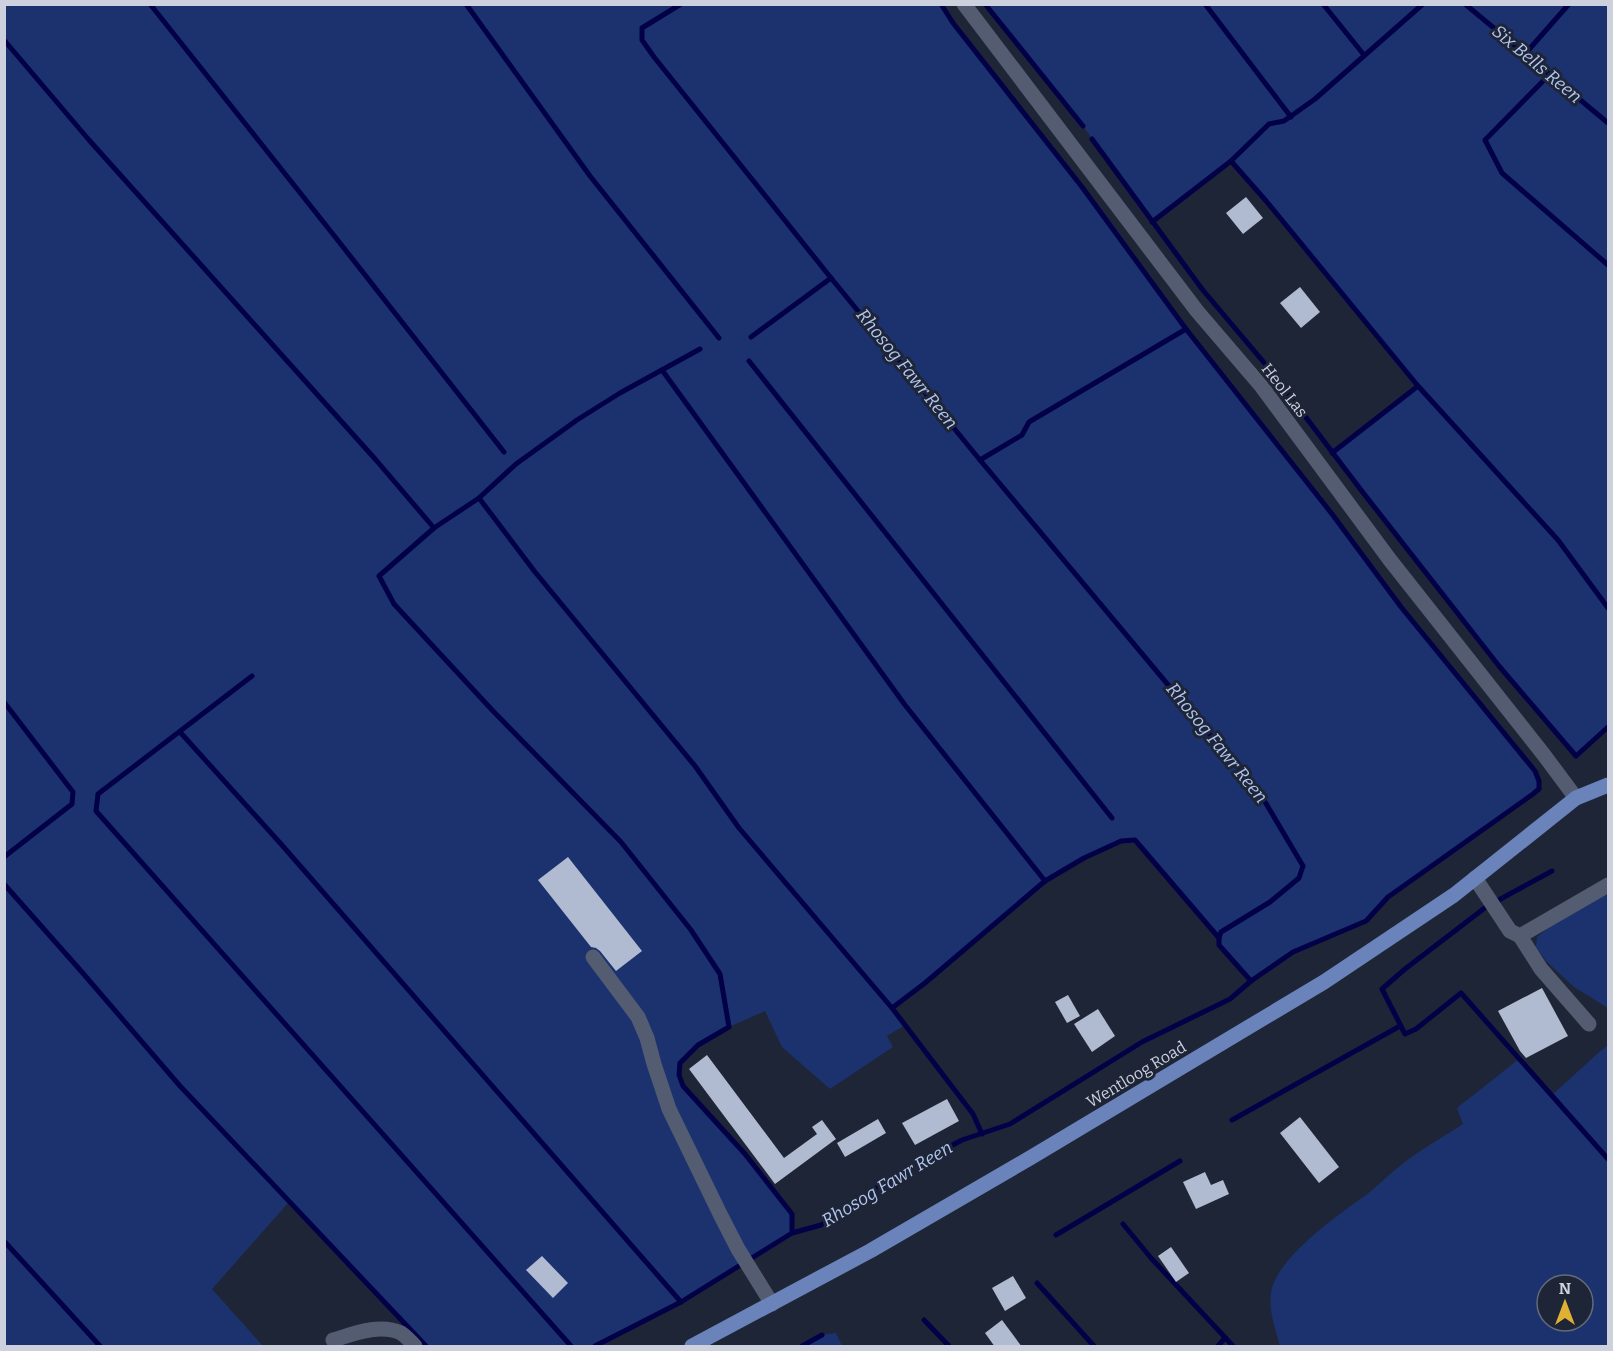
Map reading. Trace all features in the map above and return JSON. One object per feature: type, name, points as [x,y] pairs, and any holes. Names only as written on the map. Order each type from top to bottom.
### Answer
[{"type":"main road","name":"Wentloog Road","points":[[692,1347],[870,1251],[1324,982],[1454,895],[1576,798],[1608,785]]},
{"type":"street","name":"Heol Las","points":[[964,4],[1197,311],[1262,387],[1390,560],[1576,798]]},
{"type":"street","points":[[1475,878],[1510,931],[1520,936],[1541,969],[1589,1024]]},
{"type":"street","points":[[1520,936],[1608,885]]},
{"type":"street","points":[[593,957],[638,1017],[647,1038],[669,1109],[740,1252],[772,1304]]},
{"type":"street","points":[[333,1340],[377,1329],[396,1331],[415,1347]]},
{"type":"shaded area","points":[[5,5],[941,5],[1082,187],[1186,329],[1332,514],[1401,607],[1535,771],[1539,789],[1388,897],[1366,921],[1293,952],[1251,981],[1219,945],[1219,938],[1135,840],[1121,841],[1084,858],[1045,881],[925,983],[892,1008],[905,1025],[887,1036],[893,1047],[830,1089],[782,1047],[765,1011],[729,1027],[698,1045],[680,1063],[679,1075],[683,1086],[745,1154],[792,1214],[792,1233],[681,1302],[595,1346],[426,1346],[289,1202],[212,1289],[263,1346],[5,1346]]},
{"type":"shaded area","points":[[985,5],[1608,5],[1608,727],[1576,756],[1499,666],[1332,453],[1417,385],[1231,161],[1152,222],[1083,126]]},
{"type":"shaded area","points":[[1606,893],[1608,899],[1608,1008],[1574,987],[1546,961],[1536,947],[1537,937],[1554,923]]},
{"type":"shaded area","points":[[1608,1045],[1608,1346],[1280,1346],[1271,1310],[1272,1288],[1287,1262],[1312,1236],[1408,1159],[1463,1124],[1457,1108],[1519,1059],[1552,1095]]},
{"type":"shaded area","points":[[836,1333],[842,1346],[802,1346],[822,1335]]},
{"type":"building","points":[[1246,197],[1263,218],[1243,234],[1226,213]]},
{"type":"building","points":[[1300,287],[1320,312],[1301,328],[1280,303]]},
{"type":"building","points":[[568,857],[642,951],[616,971],[600,951],[591,947],[538,880]]},
{"type":"building","points":[[1542,988],[1568,1036],[1526,1058],[1498,1011]]},
{"type":"building","points":[[1068,995],[1080,1016],[1067,1023],[1055,1002]]},
{"type":"building","points":[[1098,1009],[1115,1036],[1092,1052],[1074,1024]]},
{"type":"building","points":[[707,1055],[784,1158],[817,1134],[812,1127],[822,1120],[836,1139],[775,1184],[689,1069]]},
{"type":"building","points":[[947,1099],[959,1121],[915,1145],[902,1123]]},
{"type":"building","points":[[1300,1117],[1339,1167],[1319,1183],[1280,1133]]},
{"type":"building","points":[[878,1119],[886,1133],[845,1157],[837,1143]]},
{"type":"building","points":[[1205,1172],[1211,1185],[1223,1180],[1229,1194],[1196,1209],[1183,1182]]},
{"type":"building","points":[[1171,1247],[1189,1273],[1176,1282],[1158,1256]]},
{"type":"building","points":[[542,1256],[568,1283],[553,1298],[526,1270]]},
{"type":"building","points":[[1013,1276],[1026,1298],[1005,1311],[992,1288]]},
{"type":"building","points":[[1002,1320],[1022,1347],[995,1347],[985,1333]]},
{"type":"waterway","points":[[150,4],[504,452]]},
{"type":"waterway","points":[[466,4],[590,176],[719,338]]},
{"type":"waterway","name":"Rhosog Fawr Reen","points":[[595,1346],[681,1302],[792,1233],[821,1225],[889,1179],[962,1140],[1010,1124],[1142,1042],[1230,999],[1251,981],[1219,945],[1221,932],[1270,902],[1299,878],[1303,866],[1258,790],[980,460],[654,57],[642,40],[642,28],[681,4]]},
{"type":"waterway","points":[[941,4],[953,23],[1082,187],[1186,329],[1332,514],[1401,607],[1535,771],[1539,781],[1539,789],[1533,794],[1388,897],[1366,921],[1293,952],[1251,981]]},
{"type":"waterway","points":[[985,4],[1083,126]]},
{"type":"waterway","points":[[1205,4],[1291,117]]},
{"type":"waterway","points":[[1323,4],[1364,55]]},
{"type":"waterway","points":[[1152,222],[1231,161],[1269,124],[1284,121],[1315,99],[1423,4]]},
{"type":"waterway","name":"Six Bells Reen","points":[[1465,4],[1608,123]]},
{"type":"waterway","points":[[1525,54],[1569,4]]},
{"type":"waterway","points":[[4,40],[89,140],[376,460],[434,528]]},
{"type":"waterway","points":[[1550,74],[1485,140],[1502,173],[1608,265]]},
{"type":"waterway","points":[[1092,139],[1202,289],[1271,371]]},
{"type":"waterway","points":[[1231,161],[1418,386],[1558,540],[1608,608]]},
{"type":"waterway","points":[[751,337],[831,278]]},
{"type":"waterway","points":[[980,460],[1022,435],[1029,422],[1186,329]]},
{"type":"waterway","points":[[700,349],[620,393],[577,420],[516,464],[479,498],[434,528],[379,576],[394,604],[493,711],[621,842],[691,930],[720,974],[729,1027],[698,1045],[680,1063],[679,1075],[683,1086],[745,1154],[792,1214],[792,1233]]},
{"type":"waterway","points":[[749,361],[1112,818]]},
{"type":"waterway","points":[[662,370],[905,705],[1045,881]]},
{"type":"waterway","points":[[1332,453],[1418,386]]},
{"type":"waterway","points":[[1289,395],[1499,666],[1576,756],[1608,727]]},
{"type":"waterway","points":[[479,498],[535,572],[695,766],[739,828],[892,1008],[973,1114],[982,1134]]},
{"type":"waterway","points":[[252,676],[98,794],[96,811],[571,1346]]},
{"type":"waterway","points":[[4,702],[73,792],[72,804],[4,857]]},
{"type":"waterway","points":[[180,732],[281,844],[681,1302]]},
{"type":"waterway","points":[[892,1008],[925,983],[1045,881],[1084,858],[1121,841],[1135,840],[1219,938]]},
{"type":"waterway","points":[[1552,871],[1486,907],[1382,989],[1405,1034],[1416,1029],[1461,993],[1608,1159]]},
{"type":"waterway","points":[[4,884],[180,1086],[426,1346]]},
{"type":"waterway","points":[[1232,1120],[1400,1026]]},
{"type":"waterway","points":[[1056,1235],[1180,1161]]},
{"type":"waterway","points":[[1123,1224],[1151,1258],[1233,1346]]},
{"type":"waterway","points":[[4,1241],[100,1346]]},
{"type":"waterway","points":[[1037,1283],[1094,1346]]},
{"type":"waterway","points":[[924,1320],[949,1346]]},
{"type":"waterway","points":[[802,1346],[822,1335]]},
{"type":"waterway","points":[[1218,1346],[1225,1338]]}]
